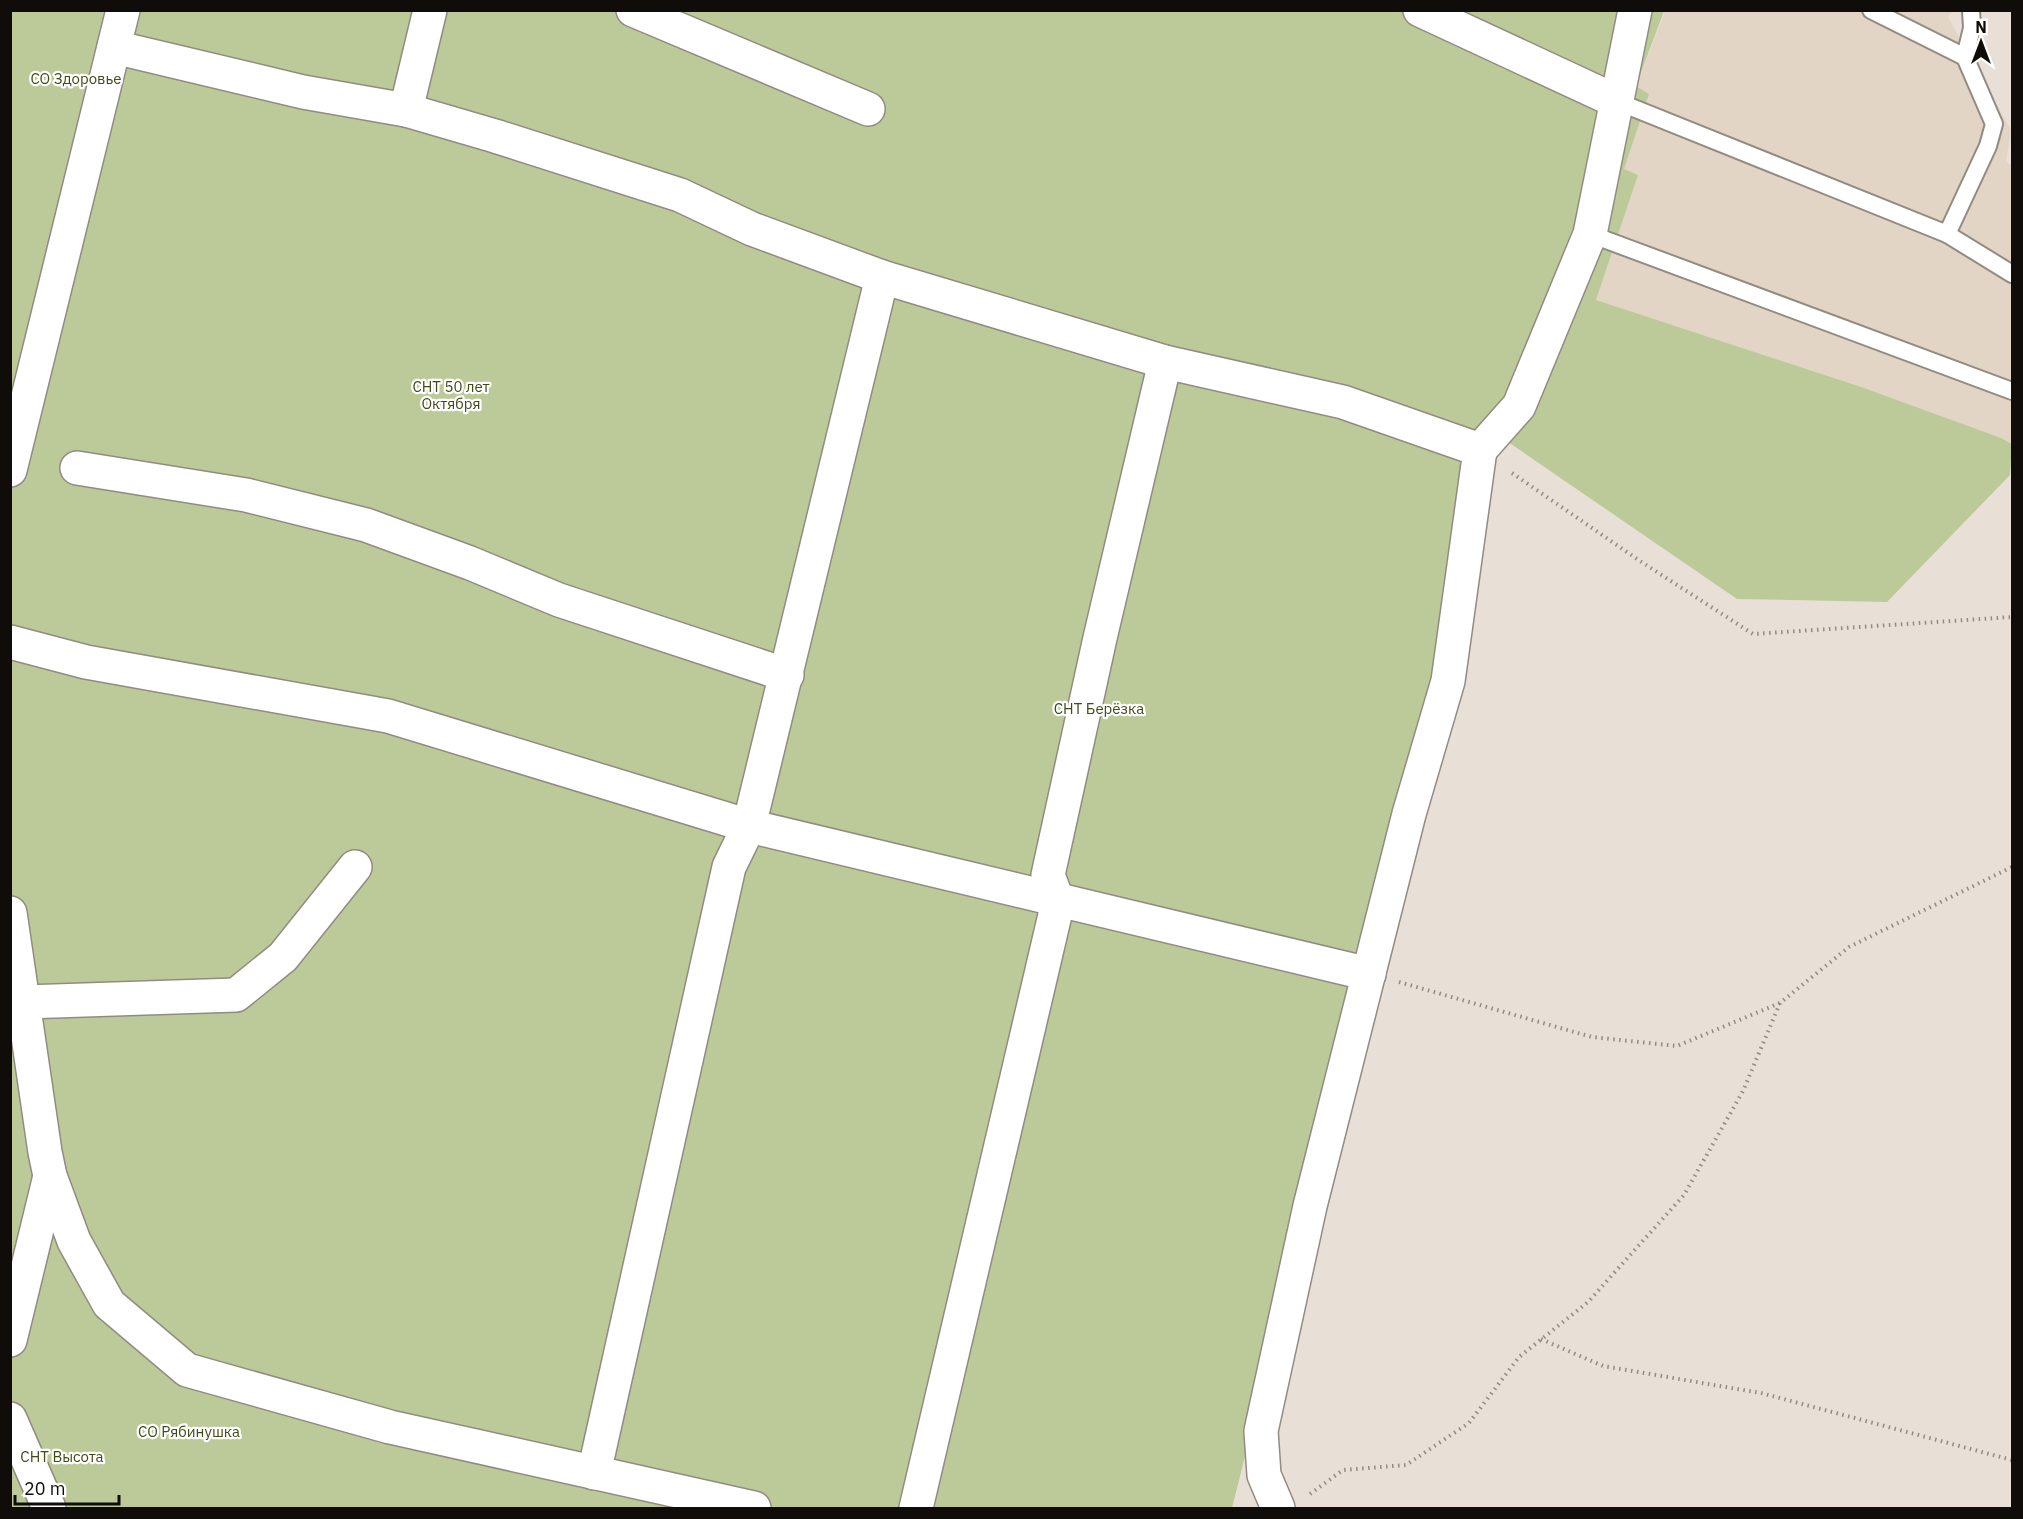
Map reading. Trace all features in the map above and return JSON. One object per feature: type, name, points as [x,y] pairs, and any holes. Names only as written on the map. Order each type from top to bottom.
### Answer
[{"type":"street","points":[[12,459],[123,10]]},
{"type":"street","points":[[406,110],[430,10]]},
{"type":"street","points":[[633,10],[868,109]]},
{"type":"street","points":[[1420,10],[1616,101]]},
{"type":"street","points":[[1278,1509],[1264,1475],[1261,1431],[1310,1206],[1409,814],[1448,681],[1480,450],[1519,406],[1590,234],[1635,10]]},
{"type":"street","points":[[114,47],[303,92],[406,110],[680,195],[752,229],[882,277],[1165,362],[1343,402],[1480,450]]},
{"type":"street","points":[[594,1473],[729,867],[749,826],[882,277]]},
{"type":"street","points":[[916,1509],[1058,902],[1048,875],[1100,638],[1165,362]]},
{"type":"street","points":[[77,468],[246,495],[366,525],[470,563],[559,600],[787,675]]},
{"type":"street","points":[[10,642],[86,662],[388,717],[749,826],[1058,902],[1370,974]]},
{"type":"street","points":[[24,1002],[236,995],[284,957],[355,867]]},
{"type":"street","points":[[10,913],[50,1176],[74,1240],[109,1304],[187,1370],[390,1427],[594,1473],[633,1495],[754,1509]]},
{"type":"street","points":[[10,1340],[50,1176]]},
{"type":"street","points":[[10,1419],[49,1509]]},
{"type":"lane","points":[[1871,10],[1965,57]]},
{"type":"lane","points":[[1947,234],[1988,147],[1994,124],[1965,57],[1972,28],[1971,10]]},
{"type":"lane","points":[[1616,101],[1947,234],[2013,274]]},
{"type":"lane","points":[[1590,234],[2013,391]]},
{"type":"path","points":[[1480,450],[1640,561],[1753,634],[2013,617]]},
{"type":"path","points":[[1370,974],[1592,1036],[1677,1046],[1780,1003],[1849,947],[2013,867]]},
{"type":"path","points":[[1308,1496],[1343,1470],[1406,1465],[1469,1423],[1519,1357],[1587,1302],[1684,1195],[1743,1090],[1780,1003]]},
{"type":"path","points":[[1541,1339],[1603,1366],[1761,1393],[2013,1460]]},
{"type":"shaded area","points":[[1665,11],[1952,11],[1948,17],[2011,130],[2006,161],[2012,166],[2012,444],[1596,300],[1638,175],[1624,169],[1649,94],[1636,87]]},
{"type":"green space","points":[[10,11],[1664,11],[1636,86],[1649,94],[1624,169],[1638,175],[1596,300],[1861,387],[2001,438],[2012,444],[2010,475],[1887,602],[1737,599],[1489,429],[1441,677],[1232,1508],[11,1508]]},
{"type":"park label","name":"СО Здоровье","points":[[76,78]]},
{"type":"park label","name":"СНТ 50 лет Октября","points":[[451,394]]},
{"type":"park label","name":"СНТ Берёзка","points":[[1099,708]]},
{"type":"park label","name":"СО Рябинушка","points":[[189,1431]]},
{"type":"park label","name":"СНТ Высота","points":[[62,1456]]}]
